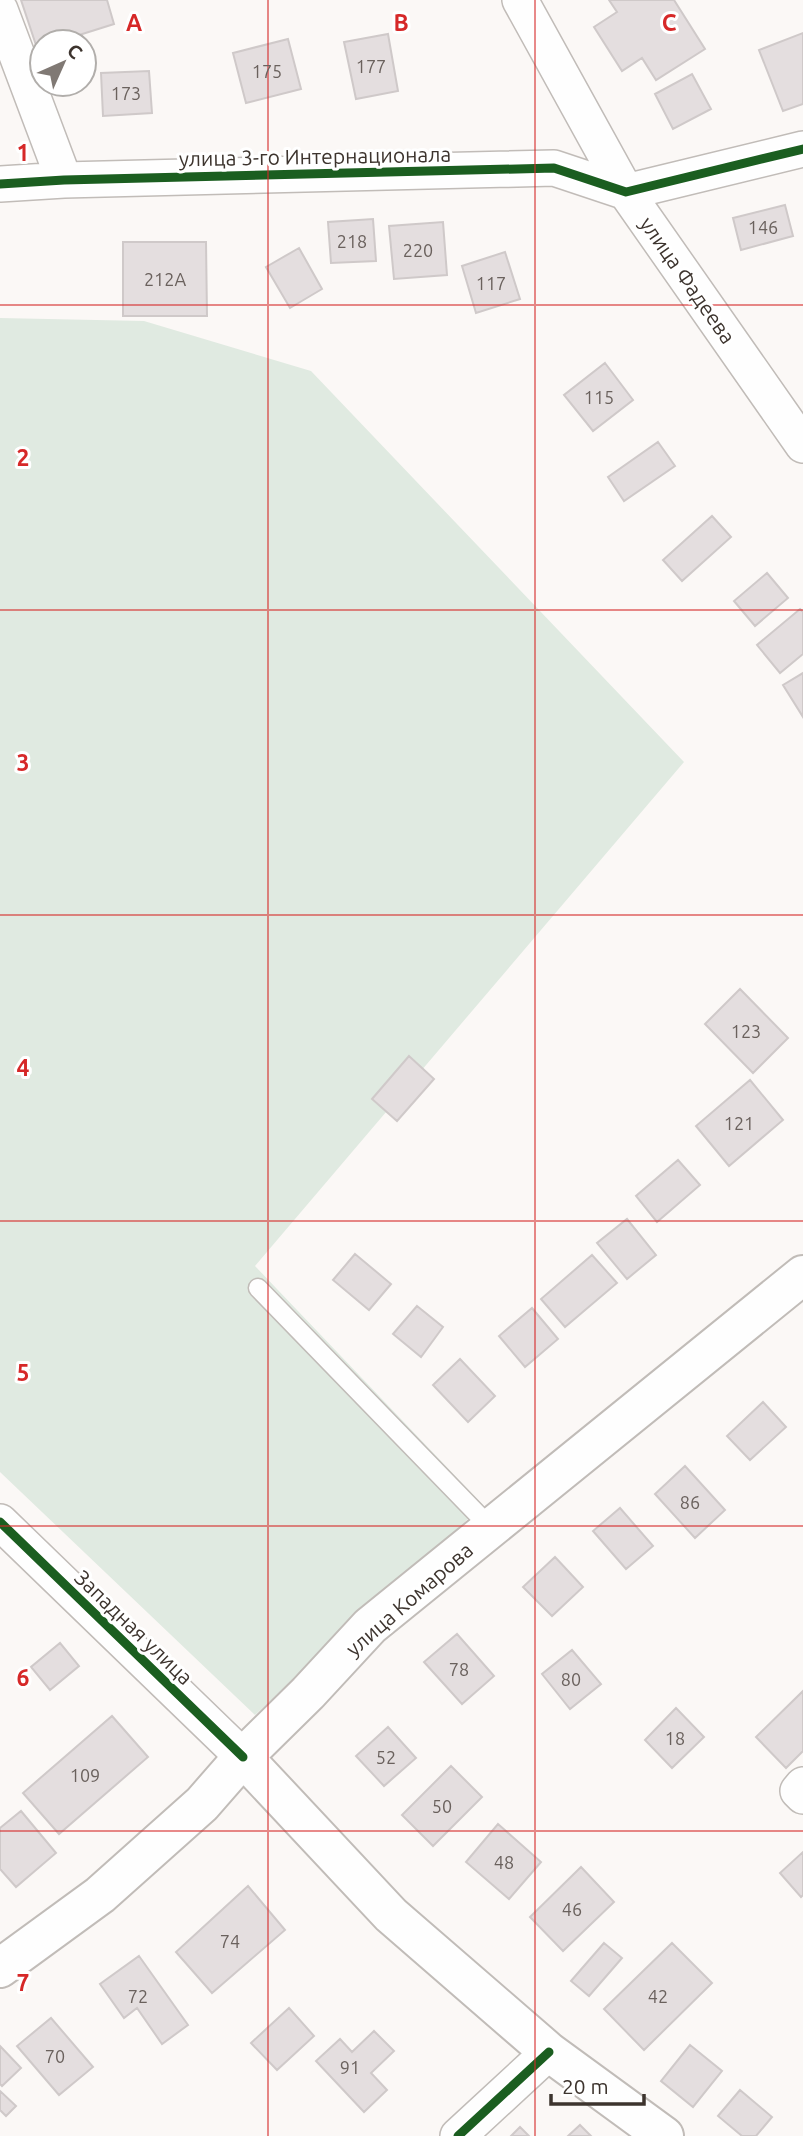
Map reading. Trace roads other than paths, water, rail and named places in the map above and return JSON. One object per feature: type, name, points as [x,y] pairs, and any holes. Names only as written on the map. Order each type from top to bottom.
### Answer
[{"type":"main road","name":"улица Комарова","points":[[0,1968],[100,1895],[202,1804],[243,1757],[308,1693],[370,1626],[803,1275]]},
{"type":"main road","name":"Западная улица","points":[[243,1757],[391,1915],[549,2052],[664,2136]]},
{"type":"street","name":"улица Фадеева","points":[[520,0],[626,192],[803,444]]},
{"type":"street","points":[[0,10],[64,180]]},
{"type":"street","points":[[626,192],[803,149]]},
{"type":"street","name":"улица 3-го Интернационала","points":[[0,184],[64,180],[554,168],[626,192]]},
{"type":"street","name":"Западная улица","points":[[0,1522],[243,1757]]},
{"type":"street","points":[[803,1785],[798,1791],[803,1796]]},
{"type":"street","points":[[458,2136],[549,2052]]},
{"type":"lane","points":[[258,1288],[491,1528]]}]
